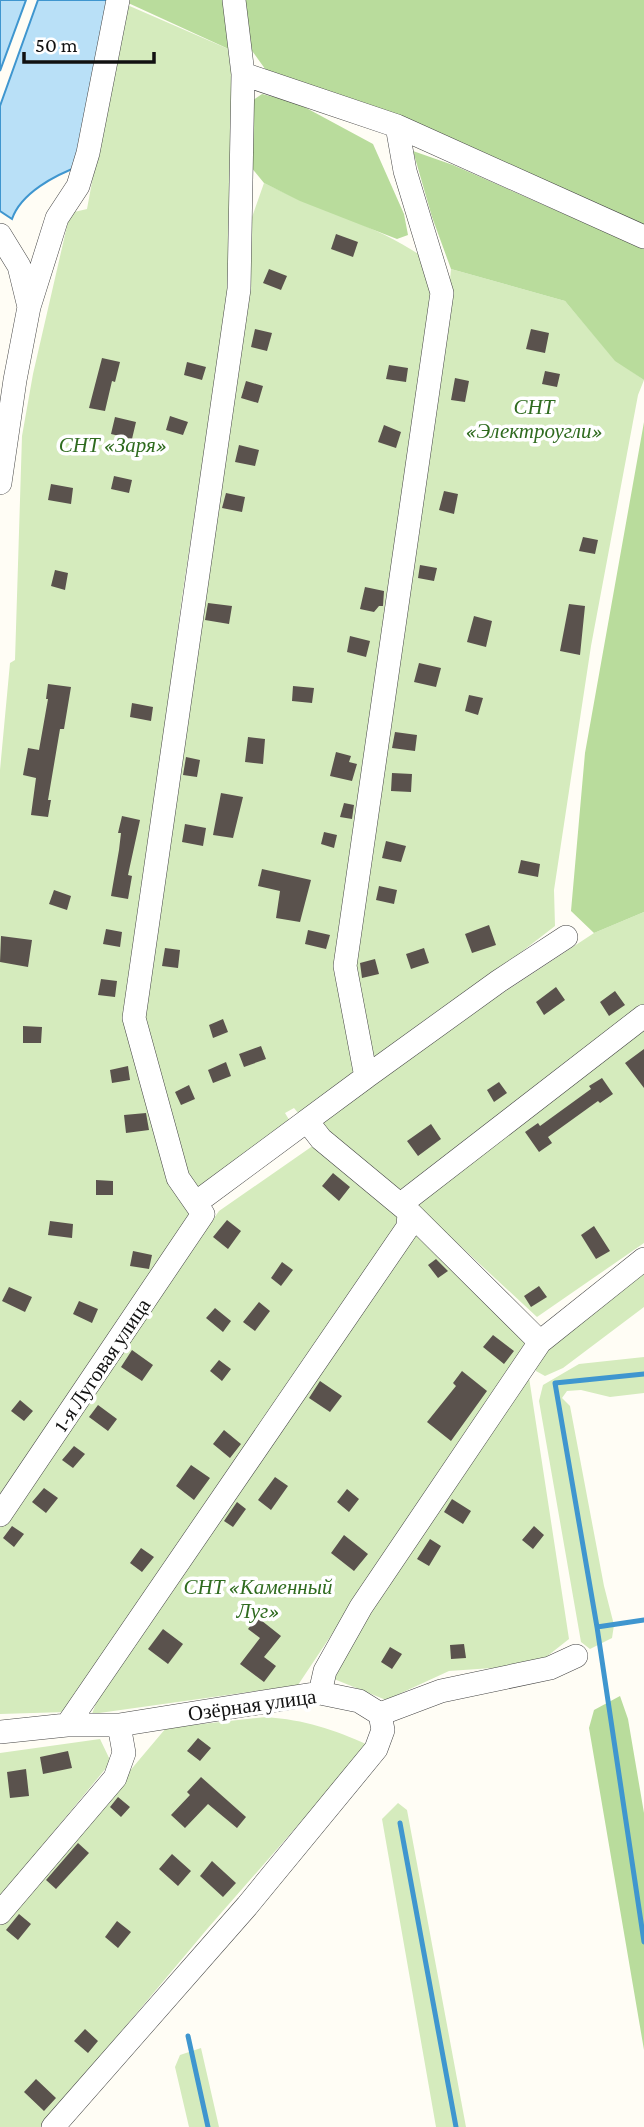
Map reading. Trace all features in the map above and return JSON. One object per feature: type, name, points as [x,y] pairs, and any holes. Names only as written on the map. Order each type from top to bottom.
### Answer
[{"type":"street","points":[[0,483],[29,307],[57,218],[78,187],[88,153],[118,0]]},
{"type":"street","points":[[200,1208],[178,1178],[134,1018],[239,289],[243,74],[234,0]]},
{"type":"street","points":[[243,74],[397,127],[644,237]]},
{"type":"street","points":[[366,1077],[345,967],[442,293],[405,171],[397,127]]},
{"type":"street","points":[[0,235],[19,266],[29,307]]},
{"type":"street","name":"1-я Луговая улица","points":[[0,1515],[200,1208],[366,1077],[499,981],[566,937]]},
{"type":"street","points":[[405,1208],[644,1016]]},
{"type":"street","points":[[307,1121],[321,1139],[405,1208],[540,1342]]},
{"type":"street","points":[[67,1725],[408,1227],[405,1208]]},
{"type":"street","points":[[320,1693],[325,1671],[360,1607],[540,1342],[644,1259]]},
{"type":"street","points":[[53,2127],[247,1906],[376,1749],[383,1730],[380,1714],[441,1691],[550,1668],[576,1656]]},
{"type":"street","name":"Озёрная улица","points":[[0,1732],[67,1725],[119,1725],[320,1693],[359,1701],[380,1714]]},
{"type":"street","points":[[0,1913],[115,1778],[124,1754],[119,1725]]},
{"type":"green space","points":[[227,0],[233,51],[126,2]]},
{"type":"green space","points":[[242,0],[644,0],[644,228],[268,73],[250,48]]},
{"type":"green space","name":"СНТ «Заря»","points":[[125,4],[233,51],[229,288],[182,597],[127,1019],[197,1212],[0,1494],[0,770],[10,663],[15,660],[22,436],[33,374],[70,213],[87,209]]},
{"type":"green space","points":[[262,94],[297,103],[373,144],[404,214],[408,235],[397,239],[300,201],[264,183],[251,167],[252,101]]},
{"type":"green space","points":[[413,151],[453,165],[644,249],[644,380],[615,361],[565,301],[451,269],[432,217]]},
{"type":"green space","points":[[264,183],[385,235],[423,257],[432,301],[337,959],[358,1076],[299,1114],[294,1108],[285,1113],[291,1123],[197,1189],[187,1178],[139,1016],[251,220]]},
{"type":"green space","name":"СНТ «Электроугли»","points":[[451,269],[565,301],[615,360],[644,380],[638,395],[591,646],[554,890],[555,926],[416,1033],[372,1062],[352,961],[443,358]]},
{"type":"green space","points":[[644,422],[644,912],[594,933],[571,911],[585,753]]},
{"type":"green space","points":[[644,912],[644,1005],[397,1192],[315,1122],[377,1076],[594,933]]},
{"type":"green space","points":[[644,1024],[644,1243],[537,1317],[414,1203]]},
{"type":"green space","points":[[314,1145],[398,1213],[401,1221],[66,1712],[0,1714],[0,1523],[219,1211]]},
{"type":"green space","name":"СНТ «Каменный Луг»","points":[[415,1230],[533,1340],[502,1379],[298,1685],[92,1714],[107,1673]]},
{"type":"green space","points":[[644,1271],[644,1307],[563,1368],[545,1376],[536,1371],[535,1367],[555,1336]]},
{"type":"green space","points":[[644,1357],[644,1393],[610,1397],[581,1390],[567,1391],[562,1398],[570,1406],[604,1586],[614,1625],[612,1638],[590,1649],[581,1642],[539,1401],[543,1385],[579,1364]]},
{"type":"green space","points":[[528,1371],[569,1639],[536,1665],[449,1671],[386,1700],[334,1679],[365,1621]]},
{"type":"green space","points":[[620,1696],[628,1719],[644,1813],[644,2050],[589,1728],[594,1710]]},
{"type":"green space","points":[[266,1717],[318,1726],[368,1745],[208,1928],[41,2127],[0,2127],[0,1925],[166,1728]]},
{"type":"green space","points":[[100,1739],[111,1762],[0,1897],[0,1753]]},
{"type":"green space","points":[[398,1803],[407,1810],[466,2127],[436,2127],[382,1819]]},
{"type":"green space","points":[[201,2048],[219,2127],[189,2127],[175,2067],[180,2055]]},
{"type":"water","points":[[0,0],[26,0],[0,71]]},
{"type":"water","points":[[38,0],[108,0],[80,166],[60,174],[31,193],[12,219],[0,211],[0,106]]},
{"type":"building","points":[[336,234],[358,242],[353,257],[331,249]]},
{"type":"building","points":[[269,269],[287,276],[281,290],[263,283]]},
{"type":"building","points":[[255,329],[272,333],[267,351],[251,347]]},
{"type":"building","points":[[531,329],[549,333],[545,353],[526,349]]},
{"type":"building","points":[[102,358],[120,362],[105,411],[89,408]]},
{"type":"building","points":[[187,362],[206,367],[202,380],[184,375]]},
{"type":"building","points":[[389,365],[408,368],[406,382],[386,379]]},
{"type":"building","points":[[545,371],[560,374],[557,387],[542,384]]},
{"type":"building","points":[[455,378],[469,381],[465,402],[451,400]]},
{"type":"building","points":[[246,381],[263,386],[258,403],[241,398]]},
{"type":"building","points":[[170,416],[188,422],[183,435],[166,430]]},
{"type":"building","points":[[115,417],[136,422],[132,439],[111,434]]},
{"type":"building","points":[[384,425],[401,432],[396,448],[378,442]]},
{"type":"building","points":[[239,445],[259,450],[255,466],[235,462]]},
{"type":"building","points":[[114,476],[132,480],[129,493],[111,489]]},
{"type":"building","points":[[51,484],[73,488],[71,504],[48,500]]},
{"type":"building","points":[[444,491],[458,494],[454,514],[439,510]]},
{"type":"building","points":[[226,493],[245,497],[242,512],[222,508]]},
{"type":"building","points":[[583,537],[598,540],[595,554],[579,551]]},
{"type":"building","points":[[420,565],[437,568],[434,581],[418,578]]},
{"type":"building","points":[[55,570],[68,573],[65,590],[51,586]]},
{"type":"building","points":[[365,587],[384,591],[383,606],[379,606],[374,612],[360,609]]},
{"type":"building","points":[[208,603],[232,606],[229,624],[205,620]]},
{"type":"building","points":[[569,604],[585,606],[580,655],[560,651]]},
{"type":"building","points":[[474,616],[492,621],[486,647],[467,642]]},
{"type":"building","points":[[350,636],[370,641],[366,657],[347,652]]},
{"type":"building","points":[[419,663],[441,668],[436,687],[414,682]]},
{"type":"building","points":[[48,684],[71,687],[64,729],[60,729],[48,800],[51,800],[48,817],[31,815],[36,778],[23,775],[28,748],[39,750]]},
{"type":"building","points":[[293,686],[314,688],[312,703],[292,701]]},
{"type":"building","points":[[469,695],[483,698],[478,715],[465,711]]},
{"type":"building","points":[[132,703],[153,707],[151,721],[130,717]]},
{"type":"building","points":[[395,732],[417,735],[415,751],[392,748]]},
{"type":"building","points":[[248,737],[265,739],[263,764],[245,762]]},
{"type":"building","points":[[336,752],[351,756],[349,762],[357,764],[352,781],[330,776]]},
{"type":"building","points":[[186,757],[200,760],[197,777],[183,775]]},
{"type":"building","points":[[392,773],[412,774],[411,792],[391,791]]},
{"type":"building","points":[[221,793],[243,797],[233,838],[213,835]]},
{"type":"building","points":[[344,803],[354,805],[352,819],[340,817]]},
{"type":"building","points":[[122,816],[140,820],[128,875],[132,876],[128,899],[111,896]]},
{"type":"building","points":[[185,824],[206,828],[203,846],[182,842]]},
{"type":"building","points":[[324,832],[337,835],[334,848],[321,844]]},
{"type":"building","points":[[386,841],[406,846],[401,862],[382,858]]},
{"type":"building","points":[[521,860],[540,864],[538,877],[518,873]]},
{"type":"building","points":[[262,869],[311,880],[300,922],[276,918],[280,891],[258,886]]},
{"type":"building","points":[[379,886],[397,890],[394,904],[376,900]]},
{"type":"building","points":[[54,890],[71,896],[67,910],[49,904]]},
{"type":"building","points":[[489,925],[496,945],[472,953],[465,934]]},
{"type":"building","points":[[106,929],[122,932],[120,947],[103,944]]},
{"type":"building","points":[[308,930],[330,935],[326,949],[305,944]]},
{"type":"building","points":[[1,936],[32,940],[28,967],[0,962]]},
{"type":"building","points":[[165,948],[180,950],[178,968],[162,966]]},
{"type":"building","points":[[424,948],[429,963],[411,969],[406,954]]},
{"type":"building","points":[[375,959],[379,974],[362,978],[360,963]]},
{"type":"building","points":[[101,979],[117,981],[115,997],[98,995]]},
{"type":"building","points":[[556,987],[565,1000],[544,1015],[536,1002]]},
{"type":"building","points":[[615,991],[625,1005],[609,1016],[600,1002]]},
{"type":"building","points":[[223,1019],[228,1032],[213,1038],[209,1025]]},
{"type":"building","points":[[23,1026],[42,1027],[41,1043],[23,1043]]},
{"type":"building","points":[[261,1046],[266,1059],[244,1067],[239,1054]]},
{"type":"building","points":[[644,1049],[644,1088],[625,1063]]},
{"type":"building","points":[[226,1062],[231,1076],[213,1083],[208,1070]]},
{"type":"building","points":[[128,1066],[130,1080],[112,1083],[110,1070]]},
{"type":"building","points":[[602,1078],[613,1094],[600,1103],[598,1101],[548,1137],[552,1143],[539,1152],[525,1132],[538,1123],[540,1126]]},
{"type":"building","points":[[499,1082],[507,1093],[494,1102],[487,1090]]},
{"type":"building","points":[[189,1085],[195,1099],[181,1105],[175,1092]]},
{"type":"building","points":[[146,1113],[149,1130],[126,1133],[124,1115]]},
{"type":"building","points":[[431,1124],[441,1139],[418,1156],[407,1141]]},
{"type":"building","points":[[333,1173],[350,1187],[339,1201],[322,1186]]},
{"type":"building","points":[[96,1180],[113,1181],[113,1195],[96,1195]]},
{"type":"building","points":[[227,1220],[241,1231],[228,1249],[213,1237]]},
{"type":"building","points":[[50,1221],[73,1224],[72,1238],[48,1235]]},
{"type":"building","points":[[594,1226],[610,1251],[596,1259],[581,1235]]},
{"type":"building","points":[[133,1251],[152,1255],[149,1269],[130,1266]]},
{"type":"building","points":[[436,1259],[448,1271],[438,1278],[428,1265]]},
{"type":"building","points":[[282,1262],[293,1270],[281,1286],[271,1278]]},
{"type":"building","points":[[539,1286],[547,1297],[531,1307],[524,1296]]},
{"type":"building","points":[[9,1287],[32,1297],[25,1312],[2,1301]]},
{"type":"building","points":[[79,1301],[98,1309],[92,1323],[73,1314]]},
{"type":"building","points":[[259,1302],[270,1311],[255,1331],[243,1322]]},
{"type":"building","points":[[215,1308],[231,1321],[223,1332],[206,1318]]},
{"type":"building","points":[[493,1335],[514,1351],[504,1364],[483,1347]]},
{"type":"building","points":[[132,1350],[153,1365],[142,1381],[121,1367]]},
{"type":"building","points":[[219,1360],[231,1369],[222,1381],[210,1371]]},
{"type":"building","points":[[462,1371],[487,1391],[451,1441],[427,1422],[456,1386],[453,1383]]},
{"type":"building","points":[[320,1381],[342,1396],[330,1412],[309,1398]]},
{"type":"building","points":[[20,1400],[33,1411],[24,1421],[11,1411]]},
{"type":"building","points":[[98,1405],[117,1419],[108,1431],[89,1417]]},
{"type":"building","points":[[224,1430],[241,1444],[230,1458],[213,1444]]},
{"type":"building","points":[[74,1446],[85,1454],[73,1468],[62,1460]]},
{"type":"building","points":[[191,1465],[210,1478],[194,1500],[176,1486]]},
{"type":"building","points":[[275,1477],[288,1486],[271,1510],[258,1500]]},
{"type":"building","points":[[44,1488],[58,1498],[46,1513],[32,1502]]},
{"type":"building","points":[[347,1489],[359,1499],[349,1512],[337,1502]]},
{"type":"building","points":[[452,1499],[471,1511],[463,1524],[444,1512]]},
{"type":"building","points":[[237,1502],[246,1509],[233,1527],[224,1521]]},
{"type":"building","points":[[12,1526],[24,1534],[14,1547],[3,1538]]},
{"type":"building","points":[[534,1526],[544,1535],[533,1549],[522,1540]]},
{"type":"building","points":[[344,1535],[368,1554],[354,1571],[331,1553]]},
{"type":"building","points":[[430,1539],[441,1546],[429,1566],[417,1559]]},
{"type":"building","points":[[141,1548],[154,1557],[142,1572],[130,1563]]},
{"type":"building","points":[[257,1617],[281,1636],[264,1657],[276,1666],[264,1682],[240,1664],[260,1638],[248,1629]]},
{"type":"building","points":[[163,1629],[183,1644],[168,1664],[148,1649]]},
{"type":"building","points":[[464,1644],[466,1658],[451,1659],[450,1645]]},
{"type":"building","points":[[390,1647],[402,1654],[392,1669],[381,1662]]},
{"type":"building","points":[[198,1738],[211,1748],[200,1761],[187,1751]]},
{"type":"building","points":[[68,1751],[72,1768],[43,1774],[40,1757]]},
{"type":"building","points":[[26,1769],[29,1796],[10,1798],[7,1772]]},
{"type":"building","points":[[201,1777],[246,1817],[237,1828],[208,1804],[185,1828],[171,1815],[190,1795],[187,1792]]},
{"type":"building","points":[[118,1797],[130,1807],[121,1817],[110,1807]]},
{"type":"building","points":[[78,1843],[89,1853],[56,1889],[46,1880]]},
{"type":"building","points":[[172,1854],[191,1871],[178,1886],[159,1869]]},
{"type":"building","points":[[212,1861],[236,1883],[223,1897],[200,1876]]},
{"type":"building","points":[[19,1914],[31,1924],[18,1940],[6,1930]]},
{"type":"building","points":[[117,1921],[131,1932],[118,1948],[105,1937]]},
{"type":"building","points":[[85,2029],[98,2041],[88,2053],[74,2041]]},
{"type":"building","points":[[36,2079],[56,2098],[44,2111],[24,2092]]},
{"type":"waterway","points":[[644,1374],[555,1383],[597,1627],[644,1942]]},
{"type":"waterway","points":[[597,1627],[644,1620]]},
{"type":"waterway","points":[[400,1823],[456,2127]]},
{"type":"waterway","points":[[188,2036],[208,2127]]}]
